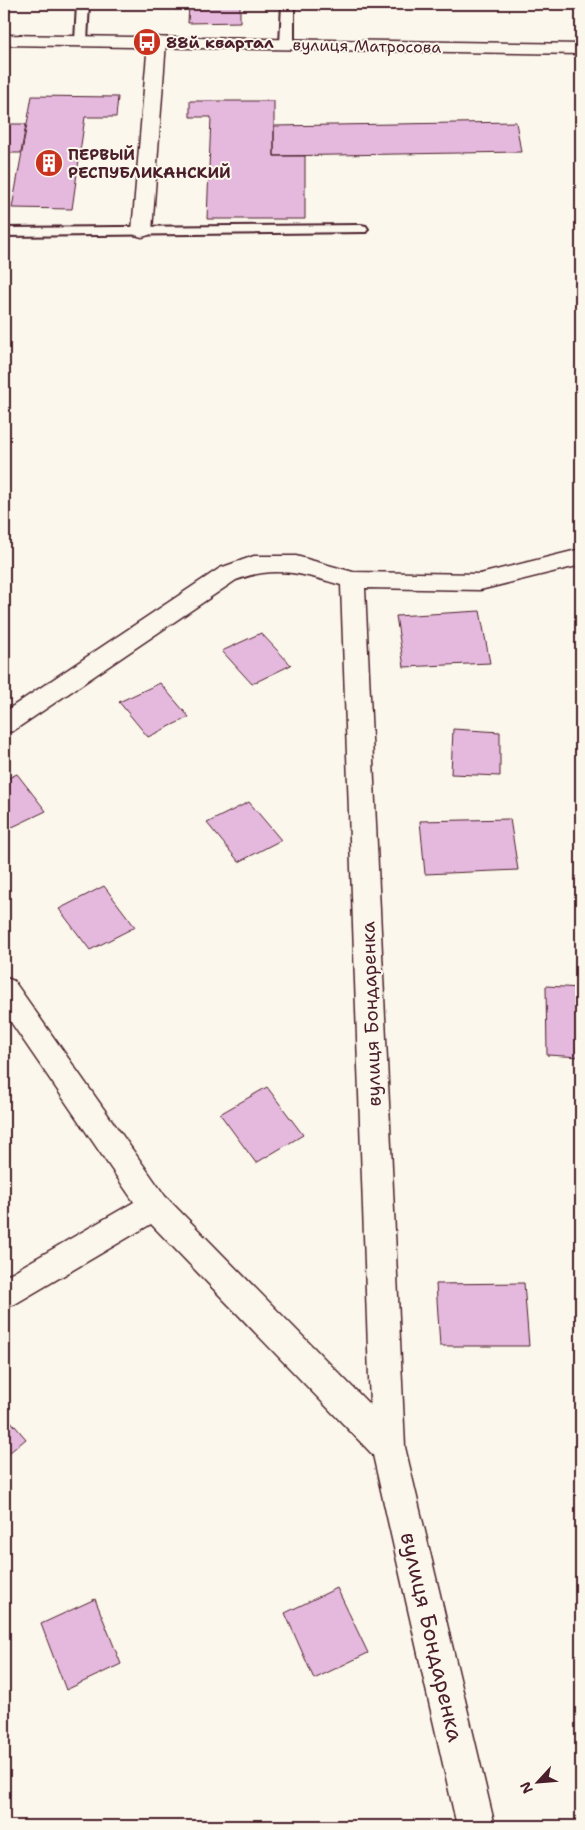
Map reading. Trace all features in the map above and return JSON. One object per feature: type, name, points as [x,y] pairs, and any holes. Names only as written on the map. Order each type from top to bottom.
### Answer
[{"type":"street","name":"вулиця Матросова","points":[[4,40],[581,49]]},
{"type":"street","points":[[142,231],[157,42]]},
{"type":"street","points":[[4,724],[228,574],[254,564],[296,564],[353,580],[480,582],[581,557]]},
{"type":"street","name":"вулиця Бондаренка","points":[[353,580],[388,1447],[476,1826]]},
{"type":"street","points":[[4,989],[154,1206],[388,1447]]},
{"type":"street","points":[[4,1294],[154,1206]]},
{"type":"lane","points":[[80,41],[83,4]]},
{"type":"lane","points":[[287,44],[288,4]]},
{"type":"lane","points":[[4,232],[361,229]]},
{"type":"building","points":[[189,4],[240,4],[240,22],[188,23]]},
{"type":"building","name":"ПЕРВЫЙ РЕСПУБЛИКАНСКИЙ","points":[[32,96],[118,97],[116,117],[85,117],[72,209],[12,208]]},
{"type":"building","points":[[190,101],[274,101],[274,156],[305,156],[305,219],[207,219],[211,117],[190,117]]},
{"type":"building","points":[[516,122],[521,152],[274,156],[274,126]]},
{"type":"building","points":[[4,124],[26,124],[21,153],[4,153]]},
{"type":"building","points":[[480,611],[490,663],[404,667],[396,616]]},
{"type":"building","points":[[261,633],[291,665],[252,684],[222,651]]},
{"type":"building","points":[[160,683],[189,717],[148,737],[119,702]]},
{"type":"building","points":[[453,729],[500,732],[500,776],[451,774]]},
{"type":"building","points":[[17,774],[46,811],[4,831],[4,780]]},
{"type":"building","points":[[249,802],[281,840],[239,862],[207,823]]},
{"type":"building","points":[[510,819],[518,870],[425,874],[420,821]]},
{"type":"building","points":[[104,886],[135,927],[90,950],[59,909]]},
{"type":"building","points":[[546,986],[581,988],[581,1057],[547,1055]]},
{"type":"building","points":[[267,1087],[303,1135],[256,1163],[220,1114]]},
{"type":"building","points":[[524,1283],[529,1346],[440,1346],[436,1284]]},
{"type":"building","points":[[4,1413],[26,1439],[4,1457]]},
{"type":"building","points":[[337,1588],[368,1653],[314,1679],[285,1613]]},
{"type":"building","points":[[95,1599],[121,1664],[66,1690],[41,1624]]},
{"type":"place","name":"88й квартал","points":[[147,42]]},
{"type":"place","name":"ПЕРВЫЙ РЕСПУБЛИКАНСКИЙ","points":[[49,163]]}]
